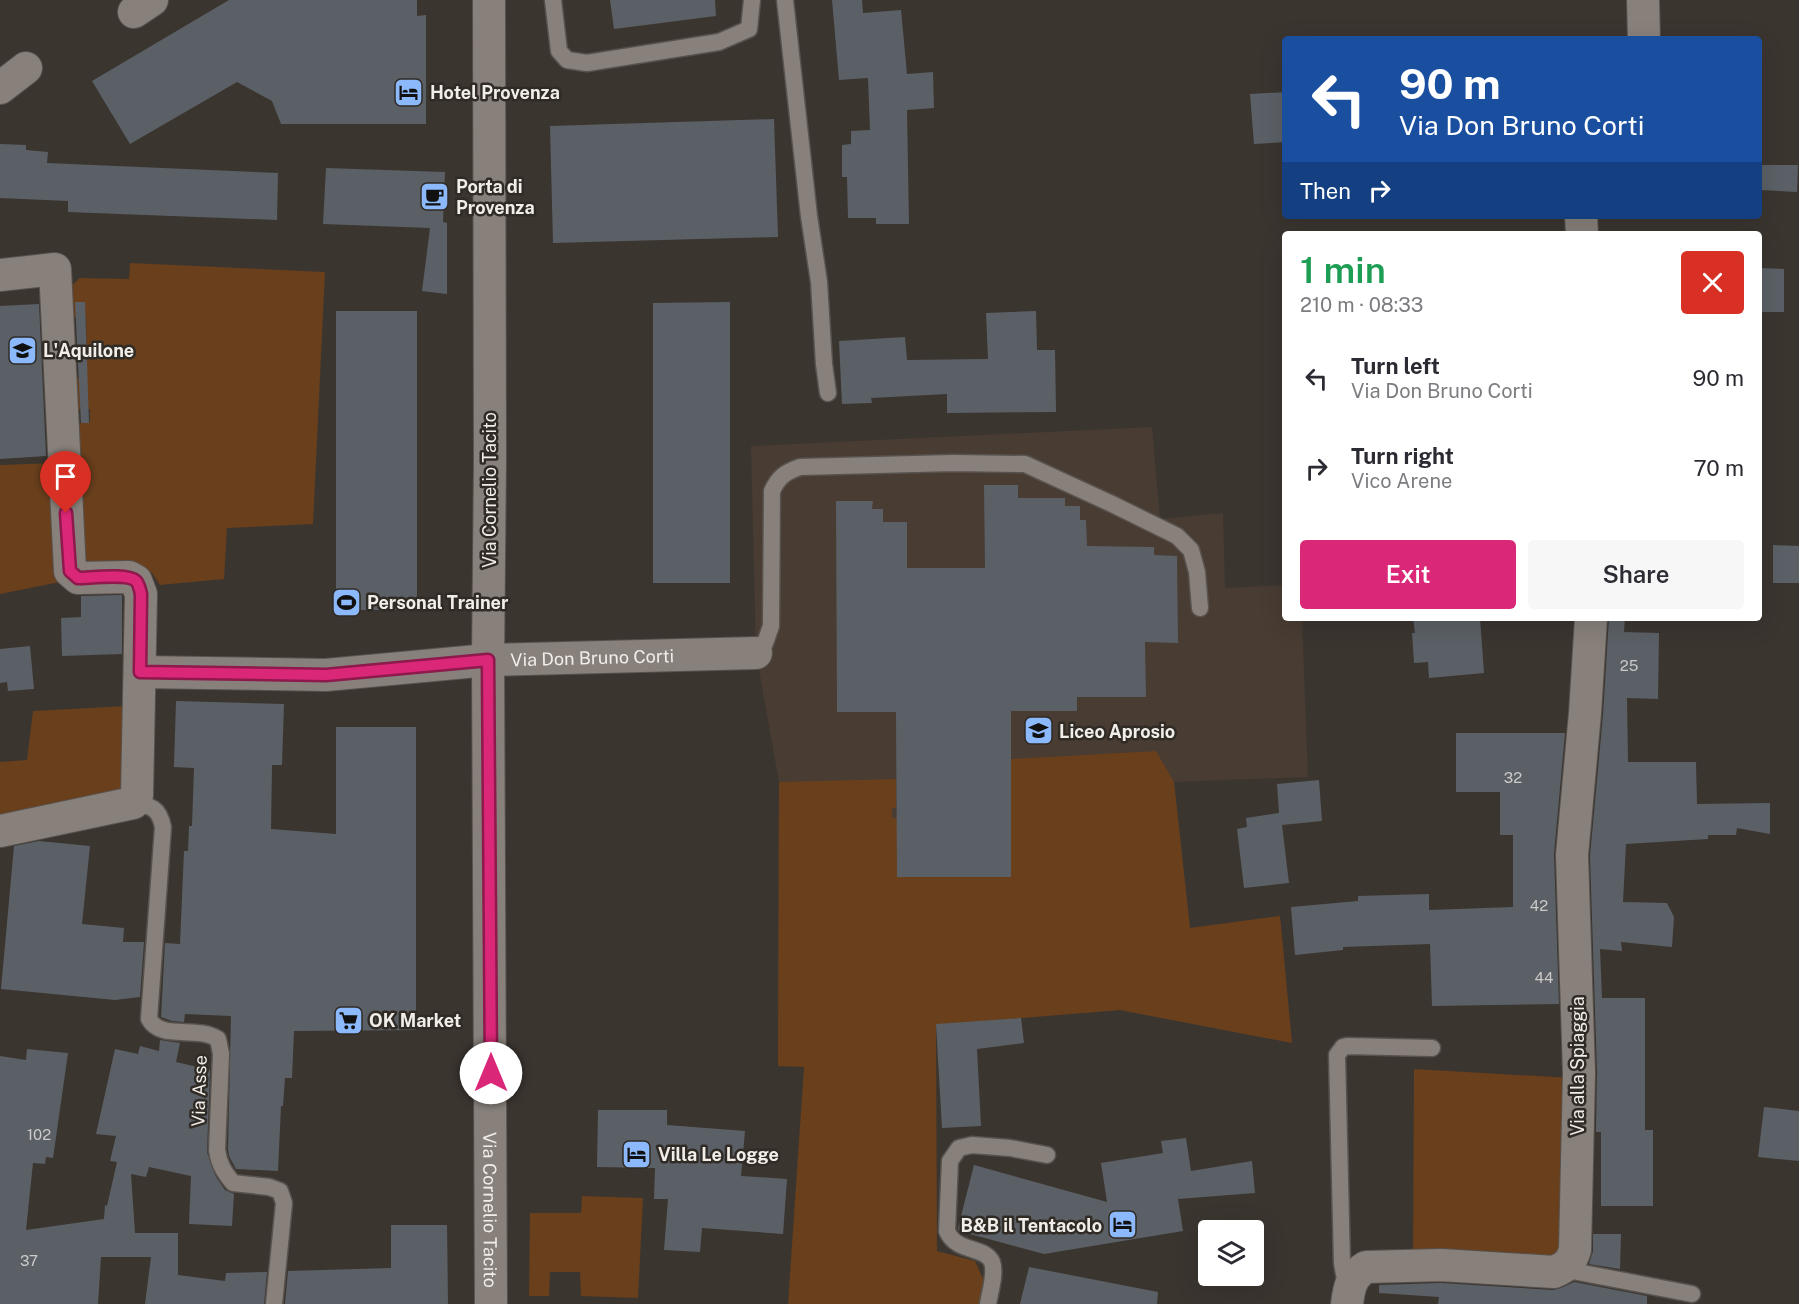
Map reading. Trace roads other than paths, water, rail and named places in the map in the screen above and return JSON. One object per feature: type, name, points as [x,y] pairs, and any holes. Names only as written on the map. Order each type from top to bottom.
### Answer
[{"type":"street","name":"Via Cornelio Tacito","points":[[489,0],[488,660],[491,1304]]},
{"type":"street","points":[[1643,0],[1644,36]]},
{"type":"street","points":[[0,88],[26,68]]},
{"type":"street","points":[[0,275],[54,269],[70,571],[78,578],[129,577],[136,581],[141,594],[137,796],[133,803],[0,831]]},
{"type":"street","name":"Via alla Spiaggia","points":[[1562,1269],[1569,1265],[1575,1250],[1579,1073],[1572,855],[1591,621]]},
{"type":"street","name":"Via Don Bruno Corti","points":[[140,672],[326,675],[545,657],[756,653]]},
{"type":"street","points":[[1349,1293],[1359,1271],[1366,1267],[1441,1265],[1554,1272],[1562,1269]]},
{"type":"lane","points":[[553,0],[559,51],[567,60],[587,63],[719,42],[749,29],[752,0]]},
{"type":"lane","points":[[784,0],[819,282],[828,393]]},
{"type":"lane","points":[[756,653],[765,643],[771,626],[772,491],[778,479],[787,471],[800,467],[953,463],[1025,464],[1177,536],[1191,550],[1197,572],[1200,608]]},
{"type":"lane","name":"Via Asse","points":[[133,803],[149,805],[160,814],[163,827],[149,1019],[153,1027],[160,1030],[201,1032],[211,1034],[218,1039],[221,1054],[218,1160],[223,1171],[233,1183],[269,1186],[280,1191],[284,1203],[274,1304]]},
{"type":"lane","points":[[1349,1293],[1342,1263],[1337,1055],[1343,1047],[1347,1046],[1432,1048]]},
{"type":"lane","points":[[988,1304],[992,1262],[988,1256],[956,1244],[950,1239],[947,1231],[950,1161],[959,1149],[972,1145],[1010,1148],[1047,1155]]},
{"type":"lane","points":[[1562,1269],[1692,1294]]},
{"type":"place","name":"Hotel Provenza","points":[[409,92]]},
{"type":"place","name":"Porta di Provenza","points":[[435,196]]},
{"type":"place","name":"L'Aquilone","points":[[22,350]]},
{"type":"place","name":"Personal Trainer","points":[[346,602]]},
{"type":"place","name":"Liceo Aprosio","points":[[1038,731]]},
{"type":"place","name":"OK Market","points":[[348,1020]]},
{"type":"place","name":"Villa Le Logge","points":[[637,1154]]},
{"type":"place","name":"B&B il Tentacolo","points":[[1123,1225]]}]
